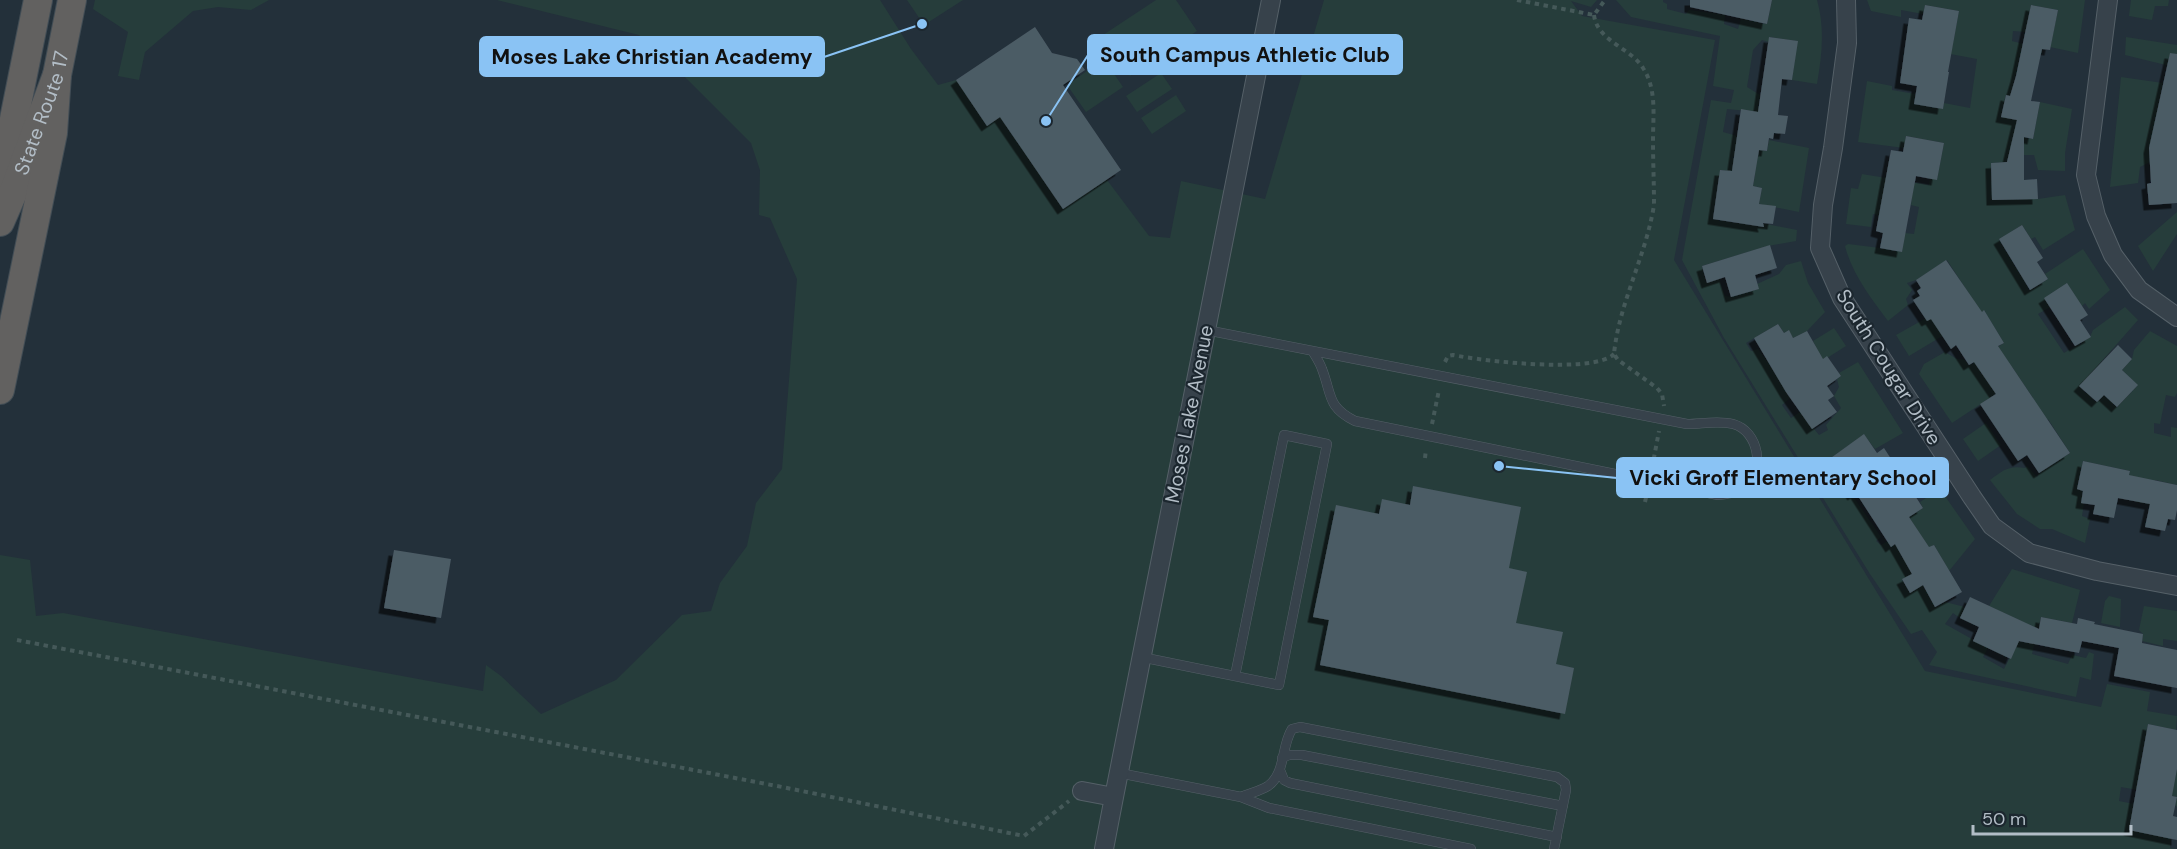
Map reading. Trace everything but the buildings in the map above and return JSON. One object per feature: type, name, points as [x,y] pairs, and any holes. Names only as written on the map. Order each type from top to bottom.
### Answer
[{"type":"highway","name":"State Route 17","points":[[0,176],[17,108],[38,0]]},
{"type":"highway","name":"State Route 17","points":[[0,222],[57,75],[72,0]]},
{"type":"highway","points":[[0,390],[53,133],[57,75]]},
{"type":"street","name":"Moses Lake Avenue","points":[[1104,849],[1271,0]]},
{"type":"street","name":"South Cougar Drive","points":[[1846,0],[1847,43],[1823,205],[1820,243],[1820,248],[1842,297],[1992,526],[2029,553],[2097,571],[2177,586]]},
{"type":"street","points":[[2108,0],[2086,175],[2096,216],[2113,255],[2139,290],[2177,317]]},
{"type":"street","points":[[1082,791],[1114,797]]},
{"type":"lane","points":[[1206,330],[1687,424],[1733,424],[1744,429],[1754,439],[1758,456],[1755,472],[1746,486],[1732,494],[1718,495],[1355,421],[1342,414],[1332,402],[1322,369],[1313,351]]},
{"type":"lane","points":[[1141,657],[1279,685],[1327,444],[1284,435],[1235,676]]},
{"type":"lane","points":[[1241,796],[1268,786],[1280,770],[1288,735],[1292,729],[1300,727],[1557,777],[1564,783],[1566,790],[1554,849]]},
{"type":"lane","points":[[1282,758],[1288,755],[1302,755],[1563,806]]},
{"type":"lane","points":[[1280,770],[1284,780],[1290,783],[1557,837]]},
{"type":"lane","points":[[1119,773],[1241,796],[1269,808],[1471,849]]},
{"type":"path","points":[[1517,0],[1594,15]]},
{"type":"path","points":[[1605,0],[1594,15],[1595,23],[1600,31],[1643,66],[1653,98],[1654,205],[1652,222],[1626,300],[1614,354],[1618,360],[1662,394],[1665,402],[1646,502]]},
{"type":"path","points":[[17,640],[782,787],[1024,836],[1082,791]]},
{"type":"green space","points":[[95,0],[269,0],[251,10],[218,7],[193,11],[145,52],[139,80],[118,76],[128,32],[93,9]]},
{"type":"green space","points":[[497,0],[880,0],[911,49],[938,85],[956,80],[1000,117],[1107,180],[1149,236],[1170,238],[1181,181],[1265,199],[1324,0],[1597,0],[1591,7],[1571,1],[1582,16],[1715,40],[1674,260],[1925,671],[2101,707],[2107,684],[2150,692],[2147,711],[2177,716],[2176,730],[2148,724],[2139,771],[2175,779],[2177,769],[2177,797],[2121,787],[2119,801],[2134,804],[2129,830],[2171,838],[2170,848],[2176,849],[0,849],[0,555],[30,560],[36,616],[63,613],[483,691],[486,665],[541,714],[616,680],[682,615],[711,611],[720,583],[747,546],[756,503],[782,469],[797,279],[770,218],[759,215],[760,170],[751,143],[639,35]]},
{"type":"green space","points":[[907,0],[963,0],[924,25]]},
{"type":"green space","points":[[1156,0],[1176,0],[1197,31],[1130,76],[1103,35]]},
{"type":"green space","points":[[1616,0],[1663,0],[1667,4],[1667,9],[1686,14],[1689,10],[1725,15],[1724,24],[1738,29],[1741,19],[1767,24],[1772,0],[1817,0],[1822,42],[1817,84],[1792,80],[1797,41],[1770,37],[1769,42],[1762,40],[1753,50],[1747,87],[1760,95],[1758,112],[1727,109],[1723,132],[1737,136],[1736,147],[1767,151],[1769,140],[1809,148],[1799,212],[1759,204],[1762,188],[1753,186],[1755,175],[1721,170],[1713,219],[1750,225],[1751,221],[1797,230],[1796,241],[1768,246],[1702,266],[1706,283],[1719,279],[1725,296],[1731,297],[1758,289],[1757,284],[1779,274],[1786,265],[1801,261],[1808,283],[1825,312],[1807,331],[1793,338],[1789,331],[1784,333],[1778,324],[1746,343],[1751,351],[1758,349],[1774,371],[1816,347],[1813,341],[1834,328],[1846,346],[1783,386],[1790,398],[1782,405],[1791,418],[1800,412],[1819,435],[1828,430],[1826,425],[1841,408],[1834,396],[1839,387],[1837,379],[1841,376],[1839,373],[1858,362],[1903,433],[1875,449],[1864,435],[1828,460],[1830,463],[1822,468],[1833,484],[1841,479],[1881,537],[1876,541],[1881,545],[1888,541],[1891,547],[1917,530],[1909,517],[1923,508],[1920,502],[1940,489],[1975,539],[1949,571],[1934,545],[1905,561],[1912,574],[1902,580],[1910,593],[1923,585],[1935,607],[1945,602],[1965,607],[1960,618],[1953,613],[1945,624],[1988,648],[1983,657],[2004,669],[2027,624],[1989,606],[2012,569],[2080,590],[2072,623],[2041,617],[2032,654],[2068,664],[2072,655],[2086,658],[2089,652],[2094,654],[2091,680],[2080,677],[2076,697],[1929,665],[1937,652],[1922,630],[1911,634],[1870,574],[1724,338],[1682,260],[1711,100],[1731,103],[1734,90],[1713,86],[1720,36],[1631,17]]},
{"type":"green space","points":[[1867,0],[2085,0],[2078,53],[2050,47],[2058,10],[2031,5],[2026,32],[2013,31],[2012,41],[2023,44],[2010,96],[2006,95],[2001,116],[2017,120],[2013,141],[2023,143],[2024,137],[2033,139],[2040,102],[2072,109],[2065,153],[2065,171],[2038,170],[2034,155],[2022,155],[2020,162],[1991,163],[2038,199],[2065,195],[2075,230],[2043,250],[2035,237],[2031,239],[2022,225],[1999,240],[2030,290],[2048,279],[2045,274],[2083,249],[2110,290],[2089,309],[2085,303],[2082,306],[2050,307],[2038,314],[2064,353],[2090,337],[2093,330],[2125,307],[2138,320],[2080,386],[2097,402],[2104,395],[2117,407],[2137,386],[2122,370],[2132,359],[2134,350],[2150,331],[2177,346],[2177,393],[2175,397],[2166,395],[2160,424],[2154,423],[2154,433],[2171,437],[2171,427],[2177,428],[2177,485],[2155,480],[2150,505],[2124,499],[2130,471],[2083,461],[2077,489],[2083,491],[2082,516],[2090,519],[2085,543],[2052,529],[2040,529],[2017,514],[1990,480],[2006,470],[2027,466],[2037,477],[2039,473],[2070,453],[2048,419],[2016,440],[2033,398],[2012,367],[1989,383],[1996,394],[1952,423],[1919,374],[1924,364],[1945,352],[1957,359],[1965,360],[1969,365],[2004,343],[1984,311],[1909,356],[1896,335],[1969,294],[1947,260],[1916,280],[1907,283],[1912,290],[1906,299],[1908,305],[1888,321],[1852,266],[1845,246],[1848,244],[1880,248],[1905,233],[1914,234],[1919,207],[1911,205],[1912,196],[1884,190],[1879,215],[1873,214],[1871,227],[1846,224],[1851,188],[1858,189],[1862,174],[1929,185],[1930,178],[1937,179],[1944,143],[1906,136],[1904,148],[1858,142],[1867,81],[1892,86],[1892,90],[1915,94],[1914,104],[1943,108],[1944,103],[1970,108],[1977,59],[1945,53],[1952,48],[1959,11],[1925,5],[1923,14],[1901,10],[1901,17],[1871,11]]},
{"type":"green space","points":[[2131,0],[2169,0],[2168,6],[2155,6],[2152,20],[2129,16]]},
{"type":"green space","points":[[2126,37],[2177,45],[2177,65],[2174,67],[2125,55]]},
{"type":"green space","points":[[1104,59],[1123,87],[1086,112],[1067,85]]},
{"type":"green space","points":[[1161,73],[1172,89],[1137,112],[1126,96]]},
{"type":"green space","points":[[2121,77],[2163,83],[2155,120],[2177,125],[2177,144],[2149,146],[2150,162],[2140,167],[2138,183],[2110,187]]},
{"type":"green space","points":[[1176,95],[1186,111],[1152,134],[1141,118]]},
{"type":"green space","points":[[2177,212],[2177,234],[2153,271],[2138,246]]},
{"type":"green space","points":[[1986,423],[2001,445],[1978,461],[1963,439]]},
{"type":"green space","points":[[2109,596],[2121,599],[2120,627],[2101,623],[2105,601]]},
{"type":"green space","points":[[2144,606],[2177,611],[2177,641],[2163,639],[2163,646],[2142,641],[2143,634],[2139,630]]},
{"type":"place","name":"Moses Lake Christian Academy","points":[[922,24]]},
{"type":"place","name":"South Campus Athletic Club","points":[[1046,121]]},
{"type":"place","name":"Vicki Groff Elementary School","points":[[1499,466]]}]
